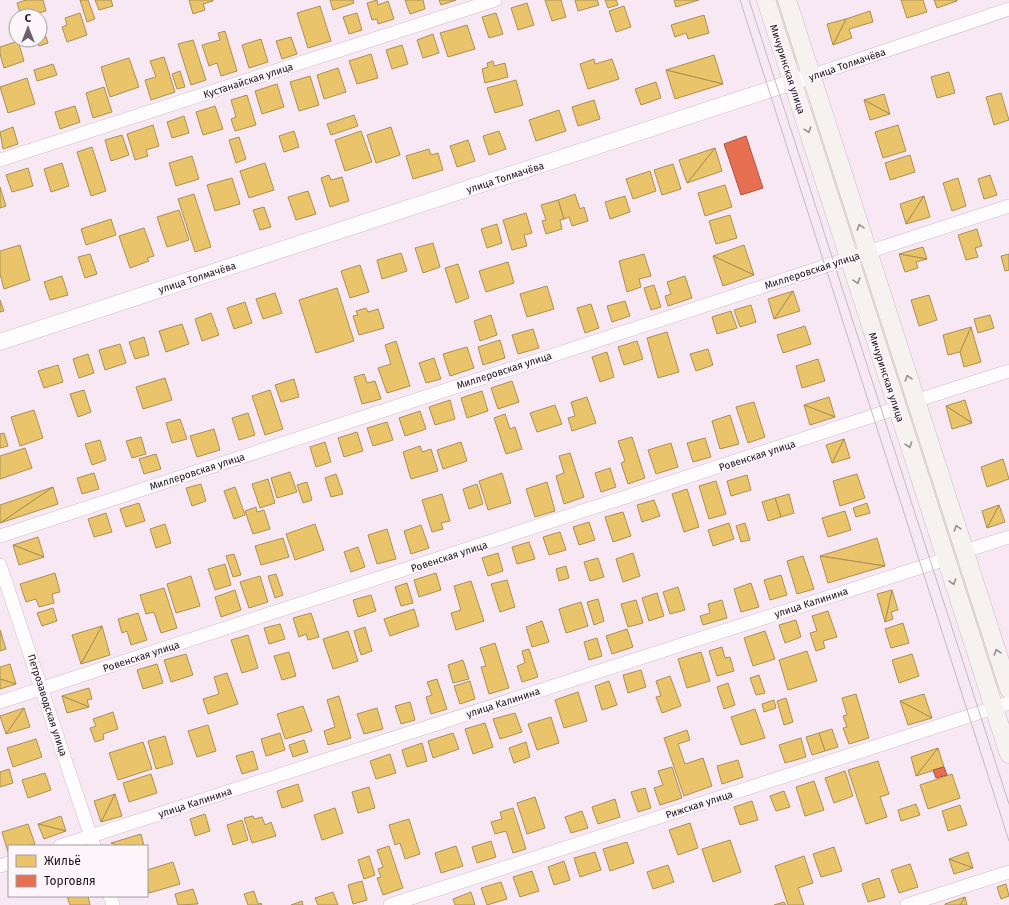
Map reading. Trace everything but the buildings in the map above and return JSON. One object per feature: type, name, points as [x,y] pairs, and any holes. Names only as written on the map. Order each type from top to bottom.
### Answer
[{"type":"main road","name":"Мичуринская улица","points":[[766,0],[946,559],[1002,705],[1009,754]]},
{"type":"main road","name":"Мичуринская улица","points":[[787,0],[1009,689]]},
{"type":"street","name":"Кустанайская улица","points":[[0,160],[495,0]]},
{"type":"street","name":"улица Толмачёва","points":[[0,342],[811,76],[1009,9]]},
{"type":"street","name":"Миллеровская улица","points":[[0,536],[1009,206]]},
{"type":"street","points":[[915,401],[1009,371]]},
{"type":"street","name":"Ровенская улица","points":[[0,702],[897,408]]},
{"type":"street","points":[[965,551],[1009,537]]},
{"type":"street","name":"улица Калинина","points":[[66,845],[92,841],[946,559]]},
{"type":"street","name":"Петрозаводская улица","points":[[0,565],[43,688],[92,841]]},
{"type":"street","name":"Рижская улица","points":[[390,905],[1002,705]]},
{"type":"street","points":[[907,905],[1009,872]]},
{"type":"shaded area","points":[[775,0],[779,0],[799,62],[795,63]]},
{"type":"shaded area","points":[[813,106],[857,242],[853,243],[809,107]]},
{"type":"shaded area","points":[[863,265],[999,687],[995,689],[860,266]]},
{"type":"tram line","points":[[740,0],[1009,841]]},
{"type":"tram line","points":[[749,0],[1009,804]]}]
